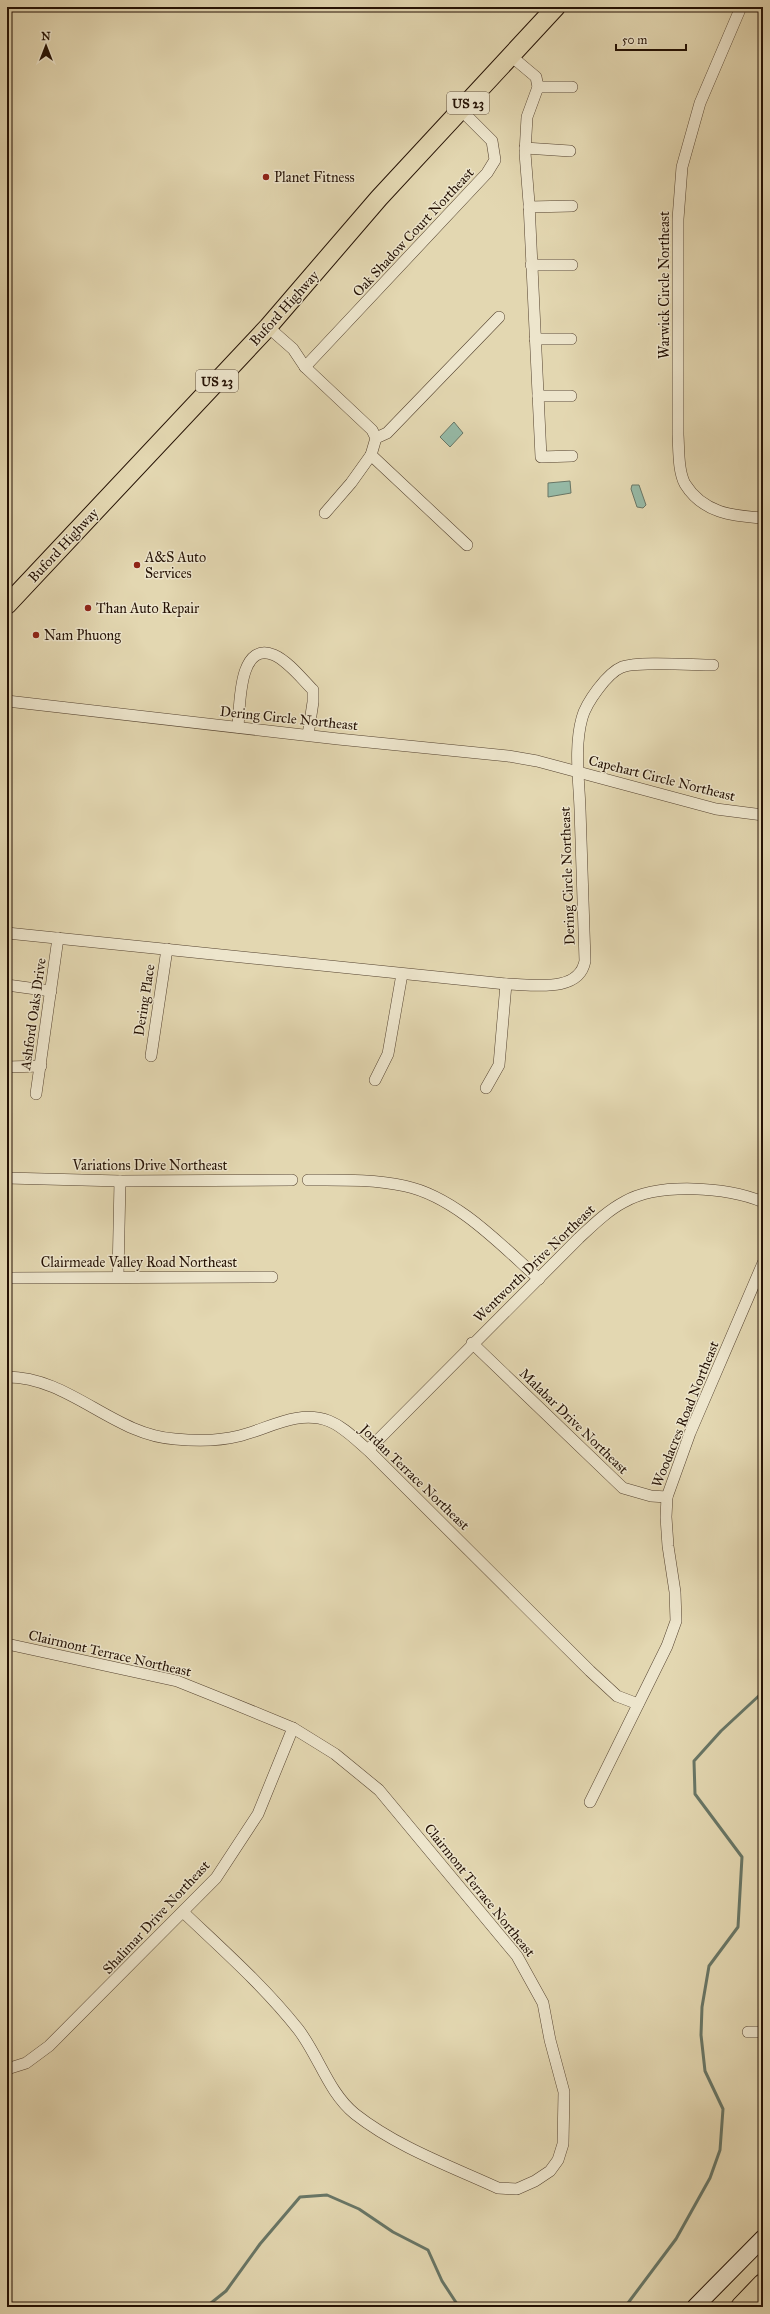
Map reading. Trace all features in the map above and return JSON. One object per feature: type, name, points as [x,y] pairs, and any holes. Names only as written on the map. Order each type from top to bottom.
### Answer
[{"type":"highway","points":[[741,2307],[763,2284]]},
{"type":"main road","name":"Buford Highway","points":[[7,605],[268,327],[379,198],[556,7]]},
{"type":"main road","points":[[695,2307],[763,2238]]},
{"type":"street","name":"Warwick Circle Northeast","points":[[741,7],[700,103],[682,167],[678,219],[678,435],[680,464],[685,483],[705,505],[726,514],[763,518]]},
{"type":"street","points":[[511,56],[536,78],[538,87],[527,117],[525,148],[541,457],[572,456]]},
{"type":"street","points":[[538,87],[572,87]]},
{"type":"street","name":"Oak Shadow Court Northeast","points":[[306,367],[487,173],[495,160],[492,141],[461,110]]},
{"type":"street","points":[[525,148],[570,151]]},
{"type":"street","points":[[529,207],[572,206]]},
{"type":"street","points":[[531,265],[572,265]]},
{"type":"street","points":[[376,438],[387,433],[500,317]]},
{"type":"street","points":[[268,327],[293,349],[306,367],[372,430],[376,438],[371,455],[351,483],[325,513]]},
{"type":"street","points":[[535,339],[571,339]]},
{"type":"street","points":[[538,396],[571,396]]},
{"type":"street","points":[[371,455],[467,545]]},
{"type":"street","points":[[238,727],[243,678],[248,662],[256,655],[263,652],[274,654],[282,660],[313,690],[313,702],[308,735]]},
{"type":"street","points":[[578,774],[579,734],[582,717],[603,682],[613,672],[623,667],[636,665],[713,665]]},
{"type":"street","name":"Dering Circle Northeast","points":[[7,701],[508,756],[536,761],[578,774],[585,961],[584,968],[581,973],[571,982],[506,984],[7,933]]},
{"type":"street","name":"Capehart Circle Northeast","points":[[578,774],[716,810],[763,815]]},
{"type":"street","name":"Ashford Oaks Drive","points":[[36,1094],[52,991],[58,938]]},
{"type":"street","name":"Dering Place","points":[[150,1056],[167,949]]},
{"type":"street","points":[[375,1080],[388,1054],[402,974]]},
{"type":"street","points":[[486,1088],[499,1065],[506,984]]},
{"type":"street","points":[[7,985],[52,991]]},
{"type":"street","points":[[7,1067],[41,1066]]},
{"type":"street","name":"Variations Drive Northeast","points":[[7,1178],[120,1181],[292,1180]]},
{"type":"street","points":[[308,1180],[378,1181],[407,1186],[441,1200],[477,1224],[539,1278]]},
{"type":"street","points":[[118,1276],[120,1181]]},
{"type":"street","name":"Wentworth Drive Northeast","points":[[368,1450],[472,1343],[589,1229],[605,1214],[625,1201],[668,1190],[697,1189],[738,1194],[763,1202]]},
{"type":"street","name":"Woodacres Road Northeast","points":[[590,1802],[668,1646],[676,1621],[675,1592],[668,1546],[666,1517],[668,1497],[690,1433],[763,1263]]},
{"type":"street","name":"Clairmeade Valley Road Northeast","points":[[7,1278],[272,1276]]},
{"type":"street","name":"Malabar Drive Northeast","points":[[472,1343],[622,1488],[651,1496],[668,1497]]},
{"type":"street","name":"Jordan Terrace Northeast","points":[[7,1377],[38,1381],[61,1391],[125,1427],[174,1439],[203,1440],[238,1436],[282,1421],[309,1417],[329,1421],[346,1431],[368,1450],[617,1696],[638,1704]]},
{"type":"street","name":"Clairmont Terrace Northeast","points":[[7,1644],[177,1681],[293,1728],[335,1754],[379,1790],[518,1956],[543,2003],[550,2040],[564,2092],[563,2144],[558,2160],[550,2171],[535,2181],[517,2189],[498,2188],[378,2130],[354,2113],[338,2095],[299,2030],[252,1976],[183,1912]]},
{"type":"street","name":"Shalimar Drive Northeast","points":[[7,2069],[26,2063],[49,2046],[216,1878],[258,1814],[293,1728]]},
{"type":"street","points":[[748,2032],[763,2032]]},
{"type":"shaded area","points":[[454,422],[463,433],[450,447],[440,437]]},
{"type":"shaded area","points":[[570,481],[571,493],[548,497],[548,483]]},
{"type":"shaded area","points":[[632,485],[639,485],[646,505],[643,508],[637,507],[631,489]]},
{"type":"waterway","points":[[625,2307],[676,2239],[710,2178],[720,2150],[723,2109],[705,2071],[701,2035],[702,2007],[709,1966],[738,1927],[742,1857],[695,1794],[694,1761],[721,1731],[763,1692]]},
{"type":"waterway","points":[[206,2307],[226,2291],[260,2244],[300,2197],[327,2195],[359,2209],[393,2232],[428,2250],[442,2281],[459,2307]]},
{"type":"place","name":"Planet Fitness","points":[[266,177]]},
{"type":"place","name":"A&S Auto Services","points":[[137,565]]},
{"type":"place","name":"Than Auto Repair","points":[[88,608]]},
{"type":"place","name":"Nam Phuong","points":[[36,635]]}]
